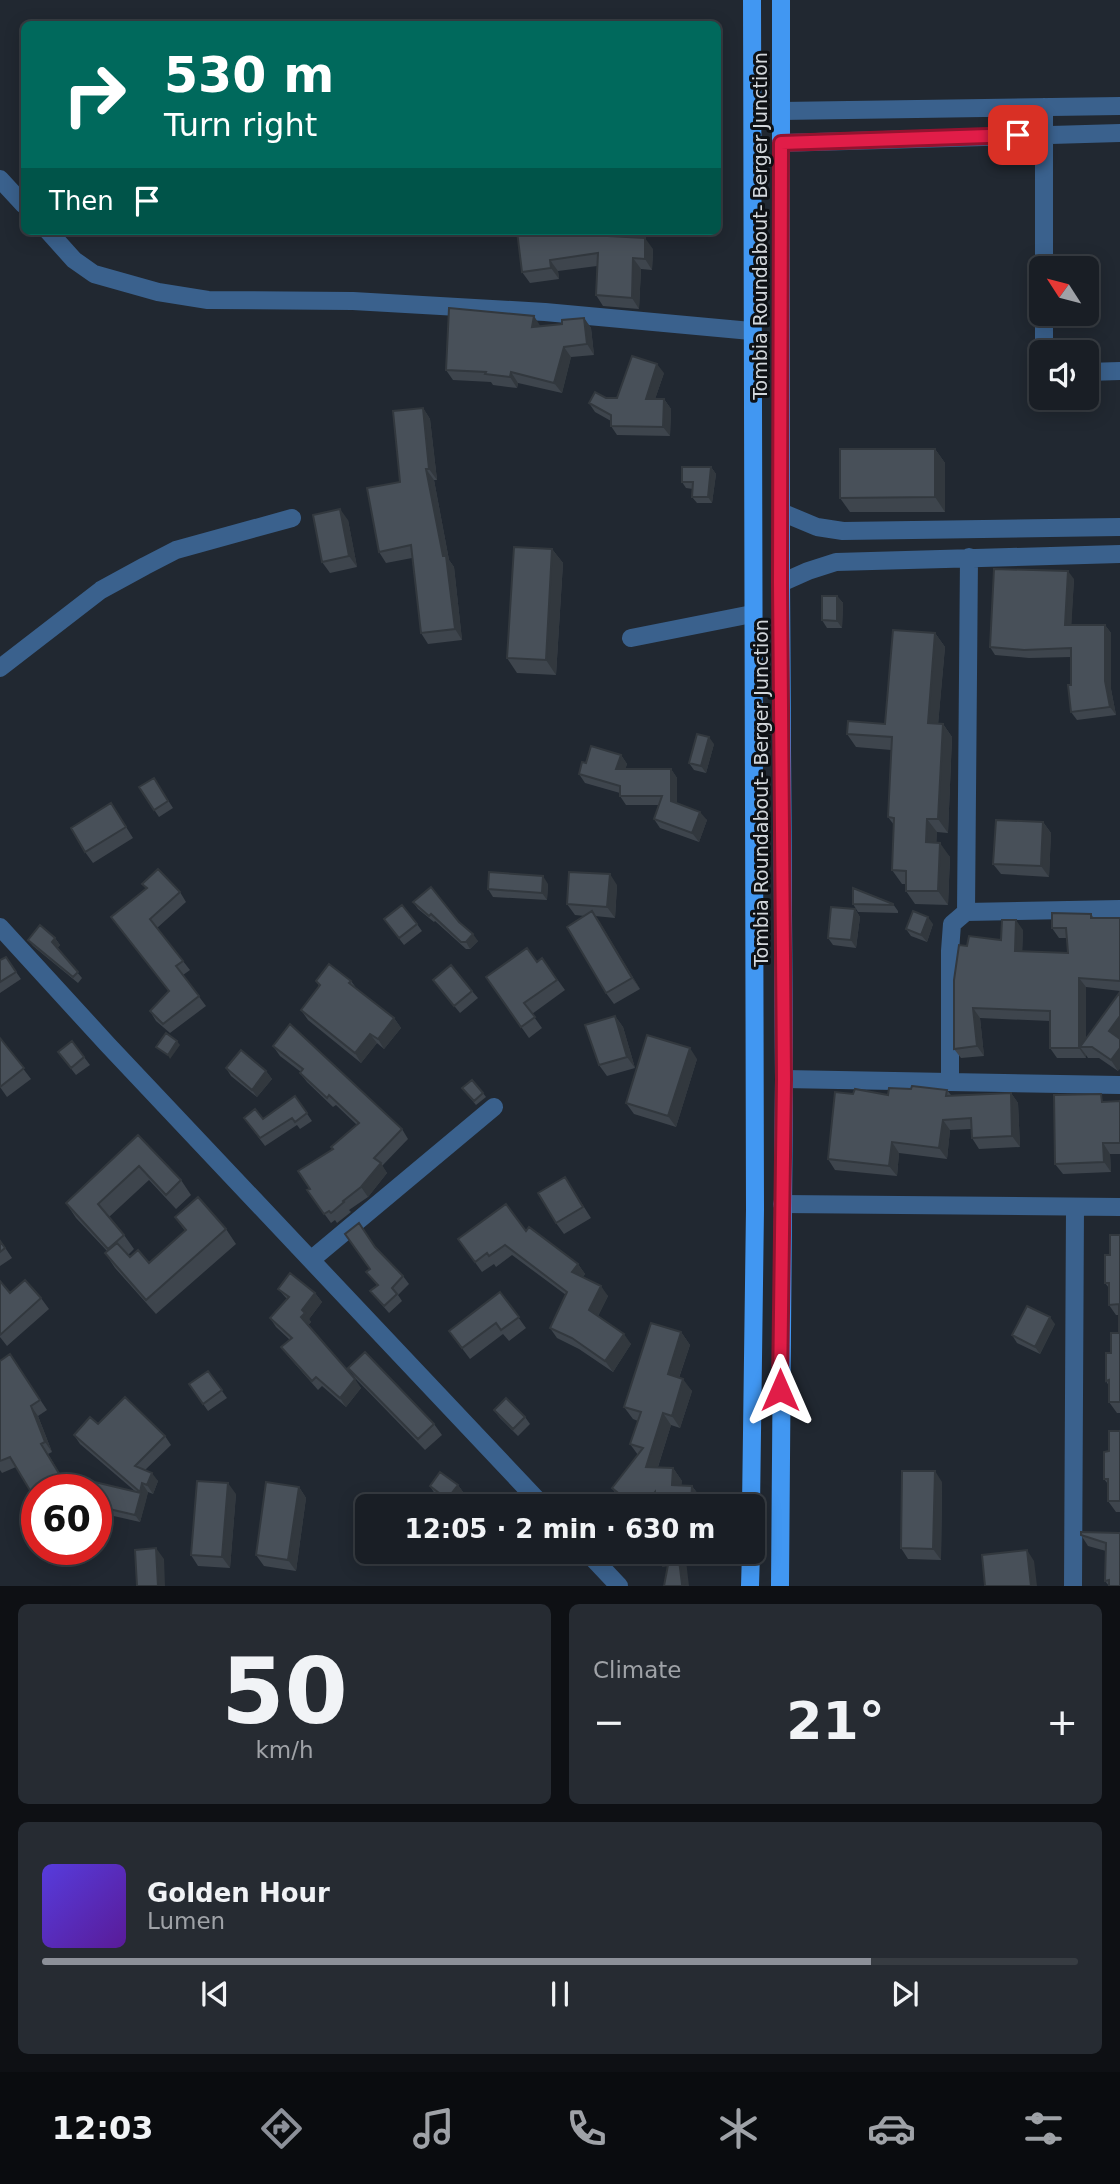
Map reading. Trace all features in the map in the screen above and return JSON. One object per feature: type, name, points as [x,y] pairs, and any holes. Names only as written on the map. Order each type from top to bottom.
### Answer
[{"type":"main road","name":"Tombia Roundabout- Berger Junction","points":[[751,1494],[755,1209],[752,0]]},
{"type":"main road","name":"Tombia Roundabout- Berger Junction","points":[[780,1586],[784,1079],[780,583],[781,0]]},
{"type":"main road","points":[[750,1586],[751,1564]]},
{"type":"street","points":[[781,111],[1120,106]]},
{"type":"street","points":[[1044,107],[1044,256]]},
{"type":"street","points":[[781,143],[1120,133]]},
{"type":"street","points":[[0,179],[21,202]]},
{"type":"street","points":[[52,235],[74,260],[94,274],[158,292],[208,300],[353,301],[545,312],[751,331]]},
{"type":"street","points":[[1099,372],[1120,372]]},
{"type":"street","points":[[781,512],[817,527],[843,531],[1120,527]]},
{"type":"street","points":[[0,668],[101,590],[145,565],[176,550],[292,518]]},
{"type":"street","points":[[780,583],[836,562],[1120,554]]},
{"type":"street","points":[[966,912],[969,557]]},
{"type":"street","points":[[631,638],[752,614]]},
{"type":"street","points":[[950,1082],[952,924],[966,912],[1120,909]]},
{"type":"street","points":[[0,927],[532,1494]]},
{"type":"street","points":[[784,1079],[1120,1085]]},
{"type":"street","points":[[312,1259],[494,1107]]},
{"type":"street","points":[[782,1204],[1120,1207]]},
{"type":"street","points":[[1073,1586],[1075,1208]]},
{"type":"street","points":[[598,1564],[619,1586]]},
{"type":"building","points":[[517,235],[645,238],[645,259],[633,258],[632,298],[596,295],[598,253],[550,260],[551,268],[522,272]]},
{"type":"building","points":[[449,308],[534,316],[532,327],[562,324],[562,320],[584,318],[587,344],[564,347],[554,383],[511,372],[510,377],[485,374],[486,372],[446,370]]},
{"type":"building","points":[[632,356],[657,364],[646,399],[664,399],[663,427],[611,426],[611,415],[589,403],[595,392],[606,398],[617,398]]},
{"type":"building","points":[[423,408],[429,469],[426,469],[443,556],[446,556],[455,629],[421,633],[411,545],[379,552],[367,488],[400,482],[393,411]]},
{"type":"building","points":[[840,449],[935,449],[935,497],[840,498]]},
{"type":"building","points":[[682,467],[711,467],[708,497],[692,497],[693,482],[682,482]]},
{"type":"building","points":[[340,509],[349,556],[322,562],[313,515]]},
{"type":"building","points":[[514,547],[552,549],[546,660],[507,658]]},
{"type":"building","points":[[994,569],[1068,571],[1065,625],[1105,625],[1105,681],[1110,707],[1071,712],[1068,685],[1071,685],[1071,648],[1024,650],[990,647]]},
{"type":"building","points":[[822,596],[837,596],[837,621],[822,620]]},
{"type":"building","points":[[893,630],[935,633],[928,723],[943,724],[938,819],[927,819],[926,842],[940,843],[938,891],[906,891],[906,871],[892,870],[894,818],[888,817],[892,737],[847,734],[848,721],[885,724]]},
{"type":"building","points":[[697,734],[709,737],[701,766],[689,763]]},
{"type":"building","points":[[591,746],[621,755],[616,769],[671,769],[671,801],[700,812],[692,833],[654,819],[662,796],[620,796],[620,786],[579,774],[582,762],[586,763]]},
{"type":"building","points":[[154,778],[168,801],[154,810],[139,787]]},
{"type":"building","points":[[111,803],[126,827],[85,852],[71,828]]},
{"type":"building","points":[[996,820],[1043,822],[1041,866],[993,864]]},
{"type":"building","points":[[158,869],[180,892],[150,919],[183,961],[176,966],[199,996],[163,1024],[150,1011],[169,991],[111,917],[147,888],[142,884]]},
{"type":"building","points":[[489,872],[543,876],[542,893],[488,889]]},
{"type":"building","points":[[569,872],[610,874],[607,907],[567,904]]},
{"type":"building","points":[[431,887],[459,922],[473,934],[466,942],[461,942],[431,914],[429,916],[413,902]]},
{"type":"building","points":[[853,888],[893,904],[893,905],[853,904]]},
{"type":"building","points":[[402,905],[417,924],[399,938],[384,919]]},
{"type":"building","points":[[831,907],[855,909],[851,940],[828,938]]},
{"type":"building","points":[[592,911],[632,978],[606,993],[567,927]]},
{"type":"building","points":[[913,911],[928,917],[921,935],[906,929]]},
{"type":"building","points":[[1052,913],[1091,914],[1091,918],[1120,918],[1120,981],[1079,978],[1079,1048],[1050,1048],[1050,1011],[973,1008],[977,1046],[954,1049],[954,980],[959,945],[967,946],[969,936],[1001,940],[1002,920],[1016,920],[1015,951],[1068,953],[1066,928],[1052,928]]},
{"type":"building","points":[[40,925],[55,938],[52,942],[78,972],[73,977],[28,940]]},
{"type":"building","points":[[527,948],[537,962],[542,958],[557,980],[524,1003],[535,1017],[521,1027],[486,977]]},
{"type":"building","points":[[6,957],[16,972],[0,982],[0,960]]},
{"type":"building","points":[[329,964],[394,1018],[378,1039],[370,1034],[355,1053],[301,1010],[320,985],[316,981]]},
{"type":"building","points":[[451,965],[472,991],[454,1006],[433,980]]},
{"type":"building","points":[[1120,992],[1120,1016],[1109,1031],[1120,1039],[1120,1048],[1111,1060],[1092,1047],[1080,1047]]},
{"type":"building","points":[[615,1016],[627,1057],[599,1065],[585,1025]]},
{"type":"building","points":[[290,1024],[402,1129],[374,1158],[381,1163],[361,1187],[331,1213],[329,1211],[324,1214],[307,1190],[310,1189],[298,1171],[333,1149],[331,1147],[359,1123],[300,1073],[303,1069],[273,1046]]},
{"type":"building","points":[[166,1033],[177,1041],[168,1055],[156,1047]]},
{"type":"building","points":[[647,1035],[690,1048],[668,1116],[626,1103]]},
{"type":"building","points":[[0,1038],[24,1068],[0,1087]]},
{"type":"building","points":[[72,1041],[84,1057],[71,1068],[58,1052]]},
{"type":"building","points":[[241,1050],[266,1071],[252,1090],[226,1068]]},
{"type":"building","points":[[472,1080],[483,1093],[474,1101],[462,1088]]},
{"type":"building","points":[[912,1086],[947,1090],[946,1096],[1011,1093],[1012,1136],[972,1138],[971,1118],[943,1120],[939,1148],[892,1142],[889,1166],[828,1159],[835,1092],[853,1094],[855,1089],[888,1095],[889,1088],[911,1089]]},
{"type":"building","points":[[1101,1094],[1102,1102],[1120,1101],[1120,1143],[1103,1143],[1104,1162],[1055,1164],[1054,1095]]},
{"type":"building","points":[[295,1096],[307,1113],[295,1122],[292,1118],[260,1138],[244,1118],[255,1109],[263,1119]]},
{"type":"building","points":[[138,1135],[181,1180],[166,1195],[139,1166],[98,1204],[124,1235],[108,1249],[66,1203]]},
{"type":"building","points":[[565,1177],[583,1207],[556,1223],[538,1193]]},
{"type":"building","points":[[198,1197],[226,1229],[146,1300],[105,1253],[117,1243],[130,1257],[138,1250],[149,1263],[186,1230],[175,1217]]},
{"type":"building","points":[[506,1204],[526,1231],[529,1227],[578,1264],[572,1272],[601,1286],[589,1310],[624,1334],[605,1361],[572,1338],[550,1328],[567,1292],[505,1245],[475,1262],[458,1239]]},
{"type":"building","points":[[359,1223],[375,1247],[403,1276],[392,1288],[397,1294],[384,1306],[370,1291],[378,1285],[366,1272],[370,1269],[345,1234]]},
{"type":"building","points":[[1110,1235],[1120,1235],[1120,1402],[1109,1402],[1109,1380],[1106,1381],[1106,1353],[1111,1353],[1111,1333],[1119,1333],[1119,1304],[1109,1305],[1109,1283],[1105,1283],[1105,1255],[1110,1255]]},
{"type":"building","points":[[290,1273],[315,1293],[302,1310],[305,1313],[301,1317],[355,1379],[340,1398],[316,1377],[312,1381],[281,1347],[292,1338],[270,1318],[289,1297],[278,1289]]},
{"type":"building","points":[[25,1280],[41,1298],[0,1335],[0,1281],[10,1293]]},
{"type":"building","points":[[500,1292],[519,1317],[501,1330],[496,1323],[462,1348],[449,1331]]},
{"type":"building","points":[[1027,1306],[1050,1317],[1035,1347],[1012,1335]]},
{"type":"building","points":[[651,1323],[681,1332],[668,1374],[683,1379],[672,1416],[663,1413],[646,1467],[673,1468],[672,1485],[692,1486],[692,1494],[620,1494],[612,1488],[643,1448],[630,1444],[641,1412],[624,1407]]},
{"type":"building","points":[[365,1352],[434,1424],[418,1439],[348,1368]]},
{"type":"building","points":[[10,1354],[40,1400],[31,1406],[45,1442],[41,1444],[59,1474],[21,1475],[10,1457],[0,1461],[0,1361]]},
{"type":"building","points":[[208,1371],[222,1390],[203,1404],[189,1384]]},
{"type":"building","points":[[125,1397],[165,1436],[135,1466],[152,1473],[147,1485],[142,1483],[140,1492],[74,1435],[90,1417],[98,1424]]},
{"type":"building","points":[[506,1398],[525,1417],[513,1429],[494,1410]]},
{"type":"building","points":[[1109,1431],[1120,1431],[1120,1501],[1108,1501],[1108,1479],[1104,1479],[1104,1452],[1109,1451]]},
{"type":"building","points":[[902,1471],[935,1471],[933,1549],[901,1548]]},
{"type":"building","points":[[440,1472],[458,1485],[451,1494],[440,1494],[430,1486]]},
{"type":"building","points":[[197,1481],[228,1483],[222,1557],[191,1555]]},
{"type":"building","points":[[266,1482],[299,1487],[288,1560],[256,1555]]},
{"type":"building","points":[[112,1486],[141,1493],[135,1515],[112,1510]]},
{"type":"building","points":[[1081,1532],[1120,1533],[1120,1586],[1109,1586],[1109,1580],[1105,1581],[1106,1543],[1081,1535]]},
{"type":"building","points":[[156,1548],[158,1586],[137,1586],[135,1550]]},
{"type":"building","points":[[1027,1550],[1031,1586],[985,1586],[982,1555]]},
{"type":"building","points":[[663,1564],[680,1564],[683,1586],[664,1586],[668,1565]]},
{"type":"route","points":[[780,1390],[784,1079],[780,583],[781,143],[1018,135]]}]
